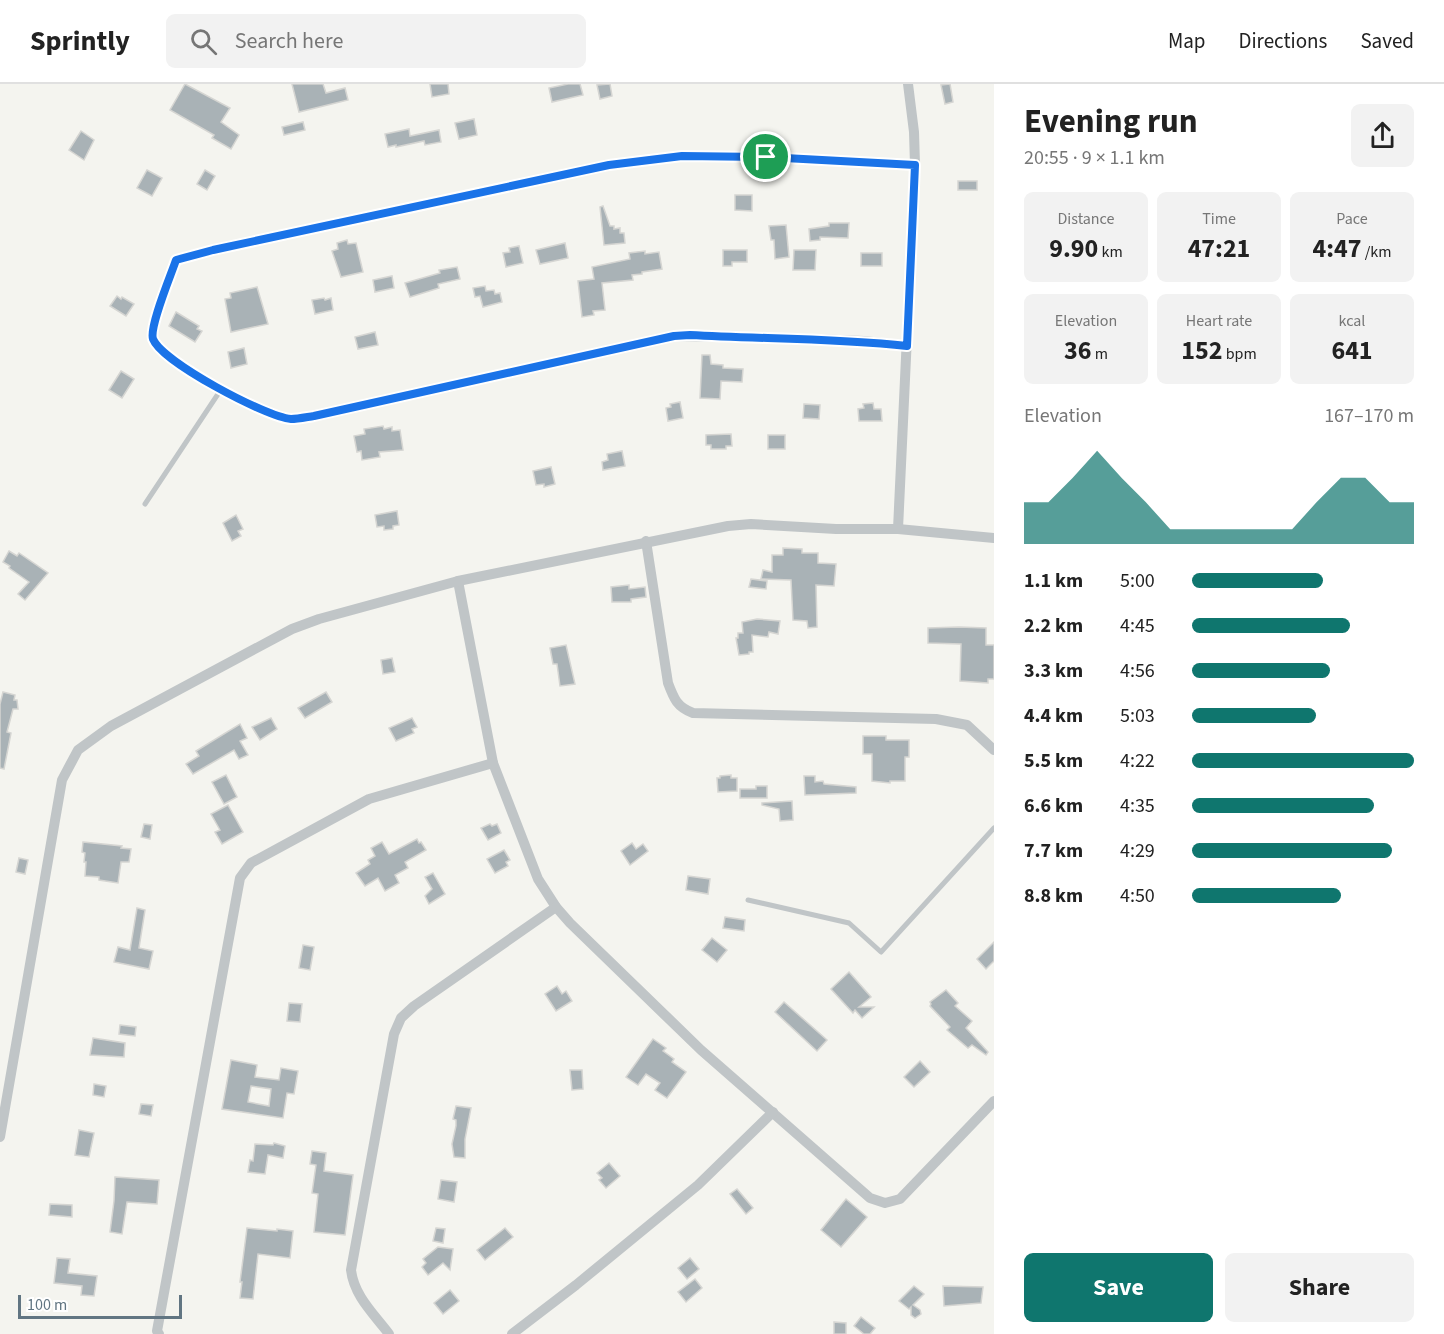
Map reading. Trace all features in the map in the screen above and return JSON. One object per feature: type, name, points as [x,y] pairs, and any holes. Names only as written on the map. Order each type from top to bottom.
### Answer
[{"type":"street","points":[[898,529],[915,165],[914,132],[908,84]]},
{"type":"street","points":[[907,346],[864,341],[674,336],[314,416],[291,419],[220,391],[171,359],[158,347],[152,337],[153,325],[176,260],[225,248],[609,165],[682,156],[766,157],[915,165]]},
{"type":"street","points":[[0,1137],[62,780],[78,750],[111,726],[292,629],[336,612],[458,581],[707,529],[751,524],[836,530],[898,529],[994,538]]},
{"type":"street","points":[[646,541],[668,683],[674,700],[681,709],[693,713],[936,719],[967,725],[994,750]]},
{"type":"street","points":[[458,581],[493,763],[538,879],[556,907],[570,923],[701,1050],[870,1198],[885,1203],[900,1199],[994,1101]]},
{"type":"street","points":[[159,1334],[157,1331],[240,878],[251,863],[369,799],[493,763]]},
{"type":"street","points":[[389,1334],[358,1295],[353,1284],[351,1270],[394,1034],[401,1018],[414,1006],[556,907]]},
{"type":"street","points":[[512,1334],[576,1286],[698,1185],[773,1112]]},
{"type":"lane","points":[[145,504],[220,391]]},
{"type":"lane","points":[[748,900],[849,923],[881,952],[994,828]]},
{"type":"building","points":[[185,84],[230,108],[221,122],[239,135],[231,149],[212,138],[214,135],[170,110]]},
{"type":"building","points":[[292,84],[323,84],[326,93],[345,88],[348,100],[299,112]]},
{"type":"building","points":[[430,84],[448,84],[449,94],[432,97]]},
{"type":"building","points":[[580,84],[583,95],[552,102],[549,88]]},
{"type":"building","points":[[610,84],[612,96],[600,99],[597,85]]},
{"type":"building","points":[[950,84],[953,102],[945,104],[941,85]]},
{"type":"building","points":[[474,119],[477,135],[459,139],[455,123]]},
{"type":"building","points":[[303,122],[305,130],[284,135],[282,127]]},
{"type":"building","points":[[409,129],[410,136],[439,130],[441,142],[425,145],[424,141],[388,147],[385,134]]},
{"type":"building","points":[[81,131],[94,140],[84,160],[69,150]]},
{"type":"building","points":[[147,170],[162,178],[152,196],[137,188]]},
{"type":"building","points":[[205,170],[215,176],[207,190],[197,184]]},
{"type":"building","points":[[958,181],[977,181],[977,190],[958,190]]},
{"type":"building","points":[[735,195],[752,195],[752,211],[735,210]]},
{"type":"building","points":[[603,206],[610,226],[614,226],[614,229],[620,228],[620,233],[624,233],[625,243],[604,245],[600,207]]},
{"type":"building","points":[[829,223],[849,223],[848,238],[820,237],[820,240],[810,241],[809,229],[829,226]]},
{"type":"building","points":[[786,225],[789,257],[775,259],[774,240],[771,240],[769,226]]},
{"type":"building","points":[[347,240],[348,244],[356,243],[363,272],[341,277],[332,251],[338,249],[337,243]]},
{"type":"building","points":[[565,243],[568,258],[540,264],[536,250]]},
{"type":"building","points":[[519,246],[523,263],[506,267],[503,253],[510,252],[509,248]]},
{"type":"building","points":[[723,250],[747,250],[747,262],[732,262],[732,266],[723,266]]},
{"type":"building","points":[[794,250],[816,250],[815,270],[793,270]]},
{"type":"building","points":[[645,251],[645,254],[659,252],[662,269],[632,275],[633,280],[602,283],[605,310],[593,311],[594,315],[582,317],[578,281],[594,279],[592,267],[630,259],[629,253]]},
{"type":"building","points":[[861,253],[882,253],[882,266],[861,266]]},
{"type":"building","points":[[457,267],[460,279],[438,284],[439,288],[410,297],[405,283],[440,273],[439,270]]},
{"type":"building","points":[[392,276],[394,288],[375,292],[373,280]]},
{"type":"building","points":[[485,286],[486,291],[494,290],[495,294],[500,293],[502,302],[483,307],[480,296],[475,297],[473,288]]},
{"type":"building","points":[[257,287],[268,324],[231,332],[225,299],[231,298],[230,293]]},
{"type":"building","points":[[117,296],[134,304],[126,316],[110,306]]},
{"type":"building","points":[[324,298],[325,300],[331,298],[333,310],[315,314],[312,300]]},
{"type":"building","points":[[176,312],[199,326],[197,329],[202,331],[195,342],[169,326]]},
{"type":"building","points":[[375,332],[378,345],[358,349],[355,337]]},
{"type":"building","points":[[244,348],[247,364],[231,368],[228,352]]},
{"type":"building","points":[[702,355],[710,355],[711,364],[723,365],[723,368],[743,369],[742,382],[721,381],[720,399],[700,398]]},
{"type":"building","points":[[121,371],[134,379],[122,398],[109,390]]},
{"type":"building","points":[[680,402],[683,418],[668,421],[666,408],[671,407],[670,404]]},
{"type":"building","points":[[873,403],[874,409],[881,409],[882,421],[859,421],[858,409],[864,408],[863,404]]},
{"type":"building","points":[[804,404],[820,405],[819,419],[803,418]]},
{"type":"building","points":[[383,426],[384,429],[392,427],[392,431],[400,430],[403,450],[379,452],[380,457],[362,460],[361,451],[357,452],[354,436],[365,434],[364,429]]},
{"type":"building","points":[[731,434],[732,446],[726,446],[726,449],[711,449],[711,445],[706,445],[706,435]]},
{"type":"building","points":[[768,435],[785,435],[785,449],[768,449]]},
{"type":"building","points":[[622,451],[625,466],[603,470],[602,462],[608,460],[607,454]]},
{"type":"building","points":[[551,467],[555,484],[544,487],[544,484],[536,485],[533,471]]},
{"type":"building","points":[[397,511],[399,525],[393,526],[393,529],[384,530],[384,526],[377,527],[375,515]]},
{"type":"building","points":[[236,515],[243,529],[238,531],[241,536],[232,541],[223,523]]},
{"type":"building","points":[[783,548],[802,549],[802,553],[818,553],[818,563],[836,564],[834,586],[816,585],[817,627],[808,628],[807,621],[793,620],[791,580],[761,579],[763,570],[772,572],[772,555],[783,555]]},
{"type":"building","points":[[9,551],[17,556],[19,553],[48,573],[25,600],[18,594],[29,582],[3,562]]},
{"type":"building","points":[[751,579],[767,581],[766,589],[749,587]]},
{"type":"building","points":[[629,585],[629,589],[645,587],[646,597],[631,599],[631,602],[612,602],[611,587]]},
{"type":"building","points":[[757,619],[780,621],[778,634],[769,632],[768,637],[752,635],[753,652],[739,655],[736,638],[738,638],[738,633],[743,633],[742,622]]},
{"type":"building","points":[[928,628],[986,628],[986,645],[994,645],[994,679],[988,679],[988,683],[960,681],[961,644],[928,643]]},
{"type":"building","points":[[566,645],[575,684],[560,686],[557,664],[553,664],[550,648]]},
{"type":"building","points":[[392,658],[395,672],[383,674],[381,660]]},
{"type":"building","points":[[3,692],[15,695],[14,700],[17,700],[18,709],[13,709],[7,732],[11,733],[4,769],[0,768],[0,704]]},
{"type":"building","points":[[326,692],[332,702],[305,718],[298,708]]},
{"type":"building","points":[[271,718],[277,729],[260,740],[252,727]]},
{"type":"building","points":[[412,718],[417,727],[412,729],[414,733],[396,741],[389,728]]},
{"type":"building","points":[[240,724],[247,738],[240,741],[248,755],[239,759],[234,750],[193,774],[186,764],[199,756],[196,751]]},
{"type":"building","points":[[863,736],[886,736],[886,740],[909,740],[909,757],[905,757],[905,781],[890,781],[890,783],[872,781],[872,754],[863,754]]},
{"type":"building","points":[[226,775],[237,797],[224,804],[212,782]]},
{"type":"building","points":[[731,775],[731,778],[737,778],[737,791],[718,792],[717,778]]},
{"type":"building","points":[[804,776],[815,776],[815,782],[823,781],[824,784],[856,787],[856,793],[805,795]]},
{"type":"building","points":[[756,786],[767,786],[767,798],[740,798],[740,789],[756,789]]},
{"type":"building","points":[[792,801],[793,820],[780,821],[779,809],[762,805],[762,803]]},
{"type":"building","points":[[228,805],[243,832],[222,844],[215,832],[220,830],[211,814]]},
{"type":"building","points":[[144,824],[152,825],[150,839],[141,837]]},
{"type":"building","points":[[490,824],[492,826],[497,824],[501,833],[488,840],[481,828]]},
{"type":"building","points":[[417,839],[426,850],[405,862],[408,868],[395,875],[399,883],[385,891],[378,878],[365,886],[356,873],[370,864],[368,860],[375,856],[371,848],[382,842],[389,854]]},
{"type":"building","points":[[83,842],[131,849],[129,862],[121,862],[118,883],[99,880],[99,877],[85,876],[86,862],[84,862],[85,853],[82,852]]},
{"type":"building","points":[[632,843],[636,849],[643,844],[648,851],[630,865],[621,851]]},
{"type":"building","points":[[504,850],[510,860],[506,862],[508,866],[495,873],[487,859]]},
{"type":"building","points":[[19,858],[28,860],[25,874],[16,872]]},
{"type":"building","points":[[433,873],[445,894],[429,904],[425,896],[432,889],[425,877]]},
{"type":"building","points":[[688,876],[710,879],[708,894],[686,890]]},
{"type":"building","points":[[137,908],[145,910],[139,948],[153,951],[149,969],[114,962],[118,947],[130,950]]},
{"type":"building","points":[[725,917],[745,920],[744,931],[723,928]]},
{"type":"building","points":[[712,938],[727,950],[717,962],[702,950]]},
{"type":"building","points":[[994,942],[994,961],[986,969],[977,959]]},
{"type":"building","points":[[303,945],[314,947],[310,970],[299,968]]},
{"type":"building","points":[[849,972],[871,997],[859,1007],[874,1007],[862,1018],[855,1010],[853,1013],[831,989]]},
{"type":"building","points":[[557,986],[562,994],[566,991],[572,1001],[556,1011],[545,994]]},
{"type":"building","points":[[946,990],[958,1003],[955,1006],[972,1021],[966,1028],[988,1052],[986,1055],[972,1045],[968,1048],[947,1030],[950,1027],[930,1006],[930,1002]]},
{"type":"building","points":[[784,1002],[827,1040],[817,1051],[775,1012]]},
{"type":"building","points":[[289,1003],[302,1004],[300,1022],[287,1021]]},
{"type":"building","points":[[120,1025],[136,1027],[135,1036],[119,1034]]},
{"type":"building","points":[[93,1038],[125,1043],[124,1057],[90,1055]]},
{"type":"building","points":[[653,1039],[666,1048],[663,1051],[674,1059],[672,1062],[686,1072],[667,1098],[655,1090],[660,1083],[646,1074],[638,1085],[626,1077]]},
{"type":"building","points":[[231,1060],[257,1065],[255,1077],[279,1080],[281,1068],[298,1071],[294,1094],[287,1093],[283,1118],[222,1109]],"holes":[[[251,1086],[271,1089],[269,1106],[248,1102]]]},
{"type":"building","points":[[920,1061],[930,1072],[914,1087],[904,1077]]},
{"type":"building","points":[[570,1070],[582,1070],[583,1089],[572,1090]]},
{"type":"building","points":[[94,1084],[106,1086],[104,1097],[93,1095]]},
{"type":"building","points":[[141,1104],[153,1105],[151,1116],[139,1114]]},
{"type":"building","points":[[456,1106],[471,1108],[465,1139],[465,1158],[454,1157],[452,1144],[456,1126],[456,1120],[453,1119]]},
{"type":"building","points":[[79,1130],[94,1133],[89,1157],[75,1155]]},
{"type":"building","points":[[274,1143],[285,1146],[283,1158],[268,1155],[265,1174],[248,1172],[250,1160],[253,1161],[255,1144],[273,1145]]},
{"type":"building","points":[[312,1151],[326,1153],[324,1171],[353,1175],[345,1235],[314,1232],[318,1194],[312,1193],[316,1165],[310,1164]]},
{"type":"building","points":[[609,1163],[620,1176],[606,1188],[599,1180],[602,1178],[597,1173]]},
{"type":"building","points":[[115,1177],[159,1180],[157,1204],[127,1202],[122,1234],[110,1232]]},
{"type":"building","points":[[441,1180],[457,1182],[454,1202],[438,1199]]},
{"type":"building","points":[[737,1189],[753,1208],[746,1214],[730,1194]]},
{"type":"building","points":[[846,1199],[867,1217],[841,1247],[821,1230]]},
{"type":"building","points":[[50,1204],[72,1205],[72,1217],[49,1215]]},
{"type":"building","points":[[247,1228],[293,1231],[290,1258],[258,1254],[253,1299],[240,1298]]},
{"type":"building","points":[[436,1228],[445,1229],[443,1243],[433,1241]]},
{"type":"building","points":[[505,1228],[513,1237],[485,1260],[477,1250]]},
{"type":"building","points":[[438,1247],[453,1249],[450,1270],[443,1263],[428,1275],[422,1267],[426,1263],[423,1259]]},
{"type":"building","points":[[57,1258],[70,1259],[68,1273],[97,1276],[94,1296],[81,1295],[82,1286],[54,1283]]},
{"type":"building","points":[[690,1258],[699,1269],[687,1279],[678,1268]]},
{"type":"building","points":[[695,1279],[702,1288],[686,1302],[678,1292]]},
{"type":"building","points":[[914,1286],[924,1294],[913,1305],[920,1310],[921,1314],[915,1318],[911,1315],[911,1307],[909,1309],[899,1301]]},
{"type":"building","points":[[943,1286],[983,1287],[981,1303],[944,1306]]},
{"type":"building","points":[[450,1290],[459,1301],[443,1314],[434,1303]]},
{"type":"building","points":[[861,1317],[875,1328],[870,1334],[864,1334],[854,1326]]},
{"type":"building","points":[[834,1322],[846,1323],[846,1334],[834,1334]]},
{"type":"route","points":[[682,156],[766,157],[915,165],[907,346],[864,341],[674,336],[314,416],[291,419],[220,391],[171,359],[158,347],[152,337],[153,325],[176,260],[213,250],[609,165],[682,156]]}]
